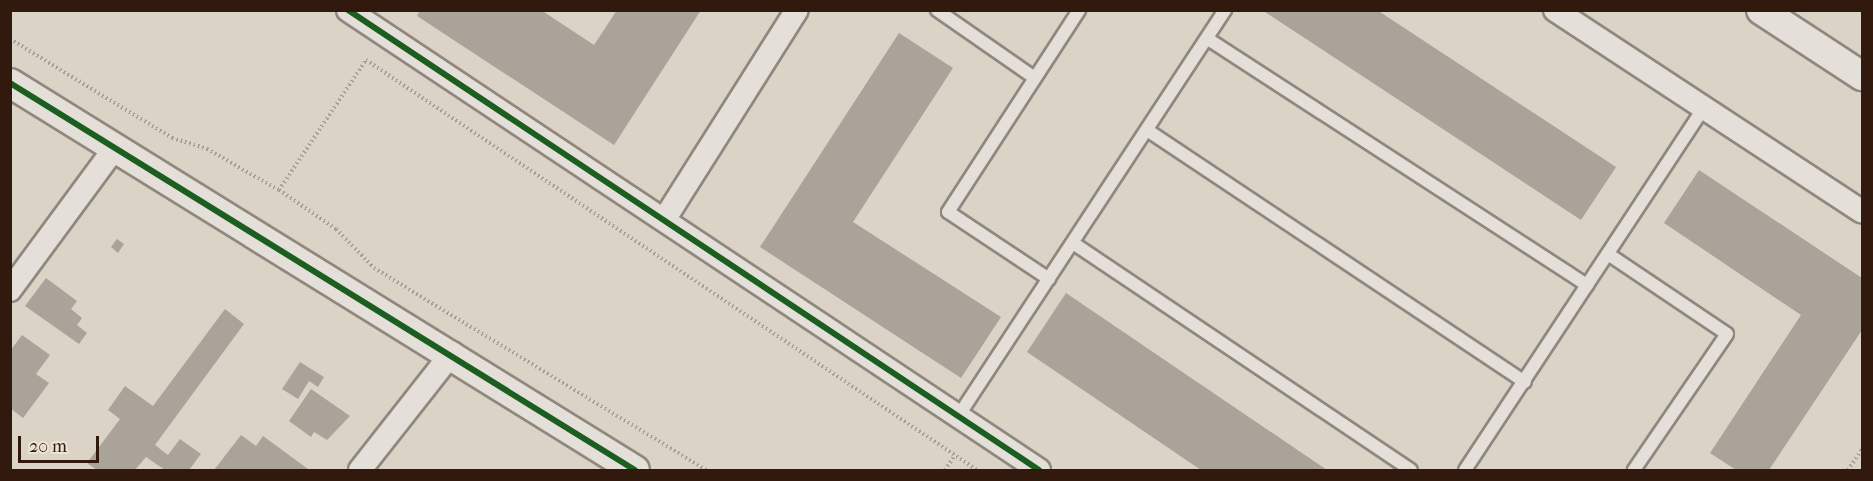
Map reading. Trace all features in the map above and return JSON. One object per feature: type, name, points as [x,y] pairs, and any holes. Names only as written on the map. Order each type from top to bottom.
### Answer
[{"type":"street","points":[[664,220],[796,10]]},
{"type":"street","points":[[1555,10],[1863,212]]},
{"type":"street","points":[[1761,10],[1863,76]]},
{"type":"street","points":[[358,13],[1039,471]]},
{"type":"street","points":[[10,83],[452,354],[635,471]]},
{"type":"street","points":[[10,290],[116,146]]},
{"type":"street","points":[[360,471],[452,354]]},
{"type":"lane","points":[[937,10],[1035,78]]},
{"type":"lane","points":[[1049,279],[948,212],[1079,10]]},
{"type":"lane","points":[[959,416],[1225,10]]},
{"type":"lane","points":[[1208,39],[1587,285]]},
{"type":"lane","points":[[1465,471],[1704,108]]},
{"type":"lane","points":[[1147,130],[1525,382]]},
{"type":"lane","points":[[1073,243],[1411,471]]},
{"type":"lane","points":[[1608,254],[1726,334],[1637,470]]},
{"type":"path","points":[[10,39],[172,138],[207,149],[279,190],[336,229],[374,268],[706,471]]},
{"type":"path","points":[[279,190],[366,60],[977,471]]},
{"type":"path","points":[[1848,471],[1863,449]]},
{"type":"path","points":[[945,471],[954,455]]},
{"type":"building","points":[[420,10],[541,10],[594,45],[617,10],[701,10],[614,145],[417,16]]},
{"type":"building","points":[[1262,10],[1377,10],[1616,167],[1581,220]]},
{"type":"building","points":[[899,33],[953,68],[853,222],[1001,317],[961,378],[760,247]]},
{"type":"building","points":[[1699,170],[1862,278],[1862,330],[1769,470],[1736,470],[1710,453],[1801,315],[1664,223]]},
{"type":"building","points":[[117,239],[124,244],[118,253],[111,247]]},
{"type":"building","points":[[46,278],[77,301],[71,309],[82,318],[77,325],[87,333],[79,344],[25,306]]},
{"type":"building","points":[[1066,293],[1327,470],[1201,470],[1027,352]]},
{"type":"building","points":[[225,309],[244,324],[155,445],[168,455],[180,439],[201,454],[189,470],[165,470],[146,457],[135,470],[97,470],[87,463],[120,419],[108,410],[125,386],[153,406]]},
{"type":"building","points":[[22,335],[50,355],[36,374],[49,383],[23,418],[10,408],[10,351]]},
{"type":"building","points":[[300,362],[324,377],[318,387],[309,381],[298,399],[282,389]]},
{"type":"building","points":[[311,389],[350,416],[327,440],[314,432],[311,437],[289,421]]},
{"type":"building","points":[[241,435],[256,446],[263,436],[308,469],[214,470]]},
{"type":"cycle path","points":[[348,10],[1039,470]]},
{"type":"cycle path","points":[[10,83],[635,470]]}]
